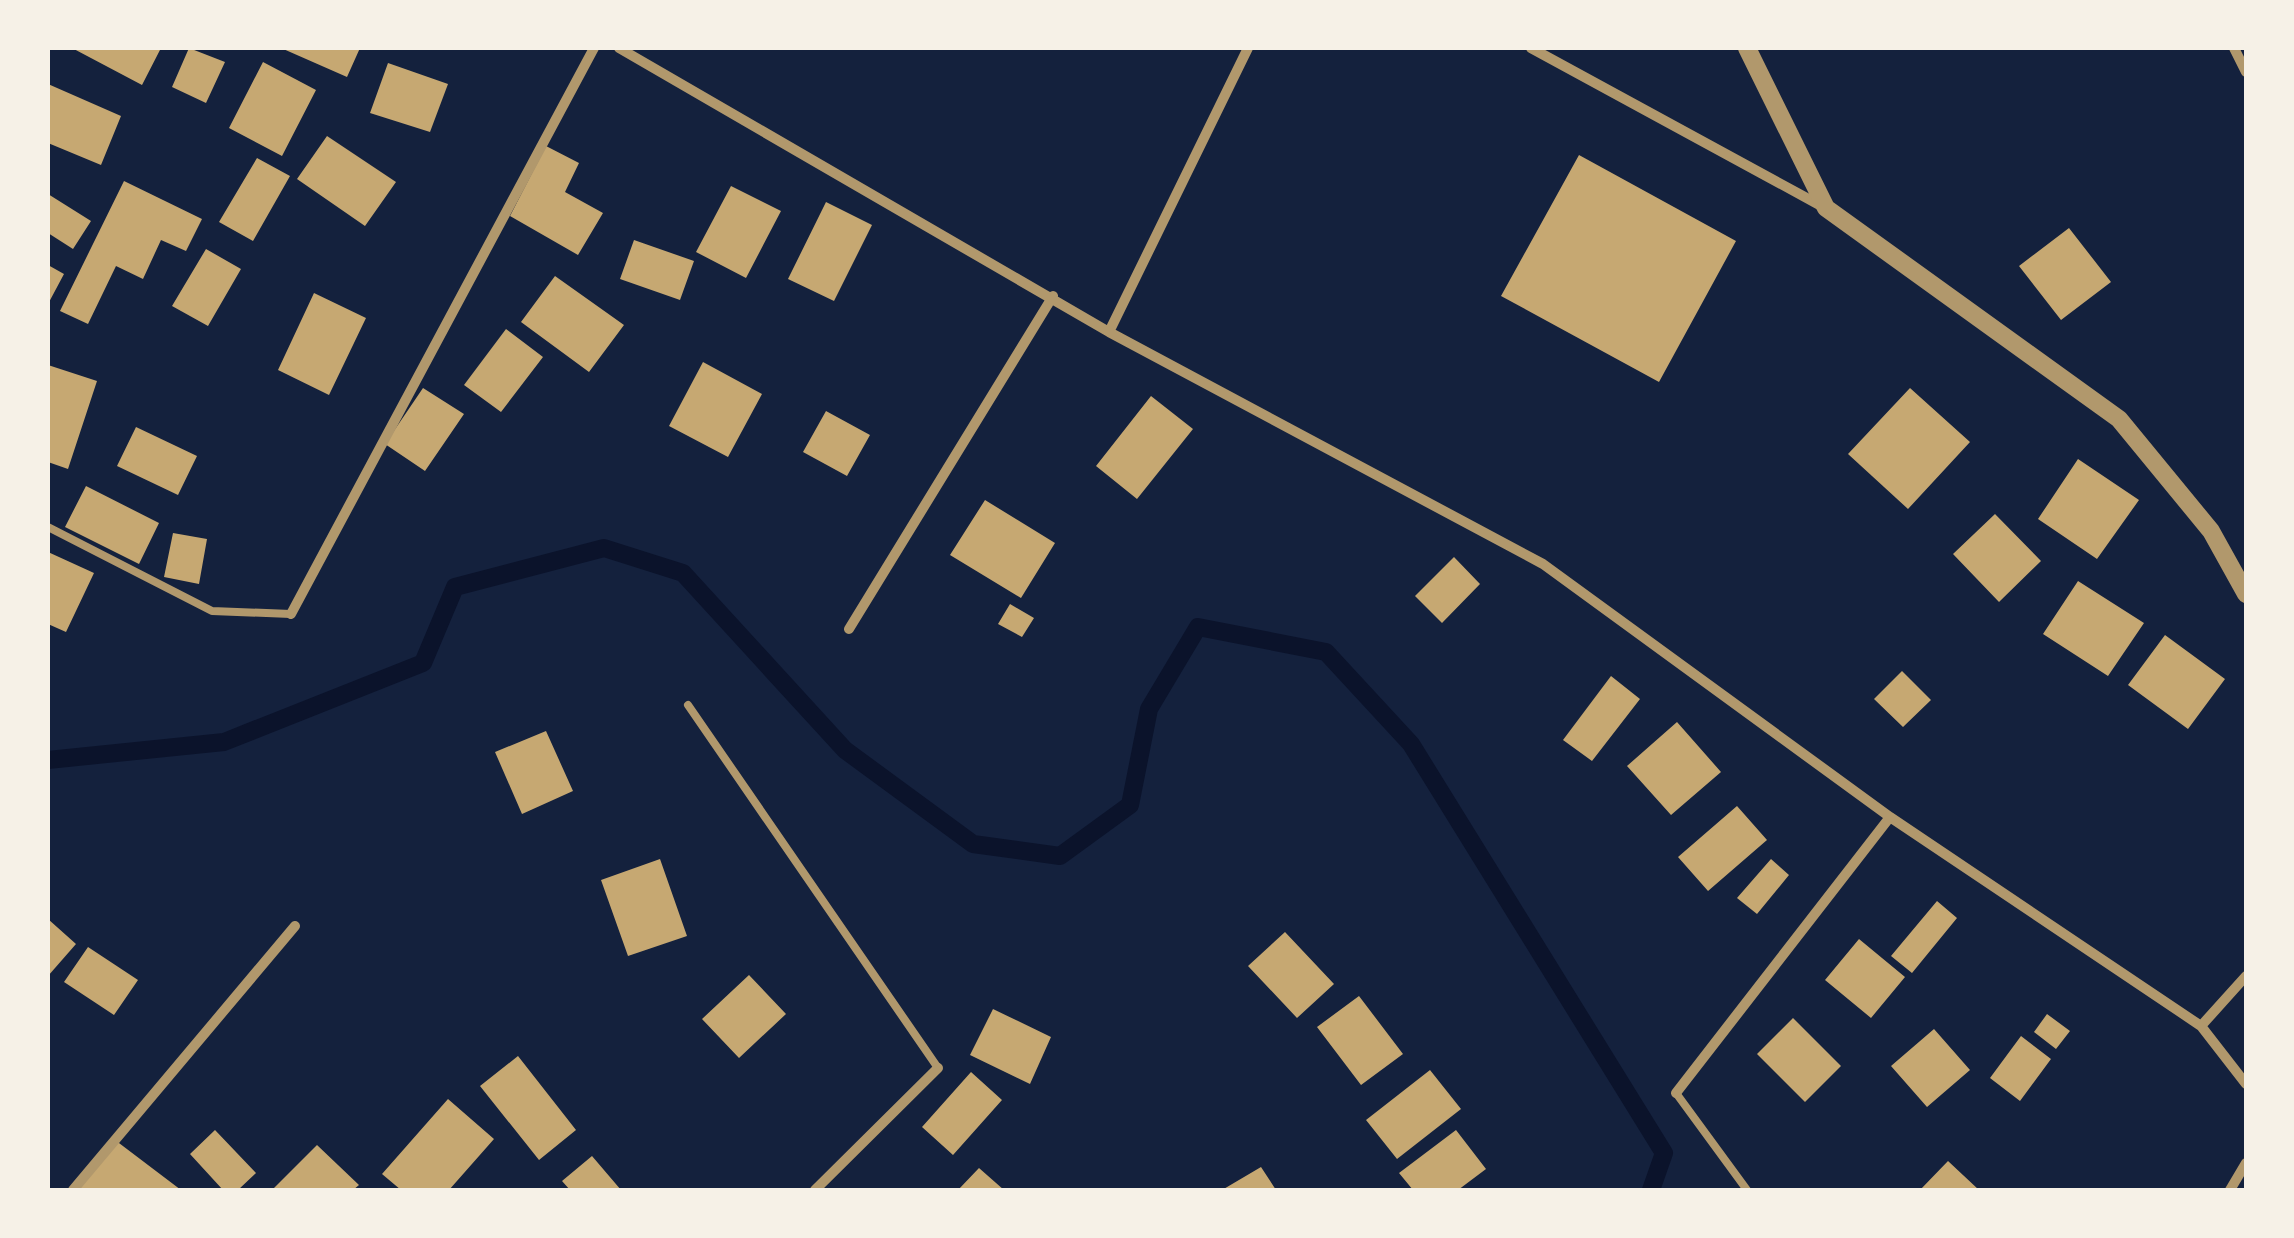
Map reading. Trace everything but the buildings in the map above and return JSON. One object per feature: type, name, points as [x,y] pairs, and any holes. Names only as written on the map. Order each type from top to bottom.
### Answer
[{"type":"street","points":[[291,614],[594,48]]},
{"type":"street","points":[[619,48],[1053,296],[1109,332],[1543,564],[1890,816],[2202,1026],[2246,1084]]},
{"type":"street","points":[[1109,332],[1248,48]]},
{"type":"street","points":[[1532,48],[1826,208],[2119,419],[2211,531],[2246,594]]},
{"type":"street","points":[[1747,48],[1826,208]]},
{"type":"street","points":[[2234,48],[2246,72]]},
{"type":"street","points":[[849,630],[1053,296]]},
{"type":"street","points":[[1676,1094],[1890,816]]},
{"type":"street","points":[[73,1190],[295,926]]},
{"type":"street","points":[[2202,1026],[2246,976]]},
{"type":"street","points":[[815,1190],[938,1068]]},
{"type":"street","points":[[2230,1190],[2246,1163]]},
{"type":"lane","points":[[48,526],[212,611],[291,614]]},
{"type":"lane","points":[[688,706],[938,1068]]},
{"type":"lane","points":[[1676,1094],[1747,1190]]},
{"type":"waterway","points":[[48,760],[224,742],[423,663],[455,587],[604,548],[683,573],[845,750],[973,844],[1060,856],[1130,805],[1149,709],[1198,627],[1326,652],[1411,744],[1664,1153],[1651,1190]]}]
